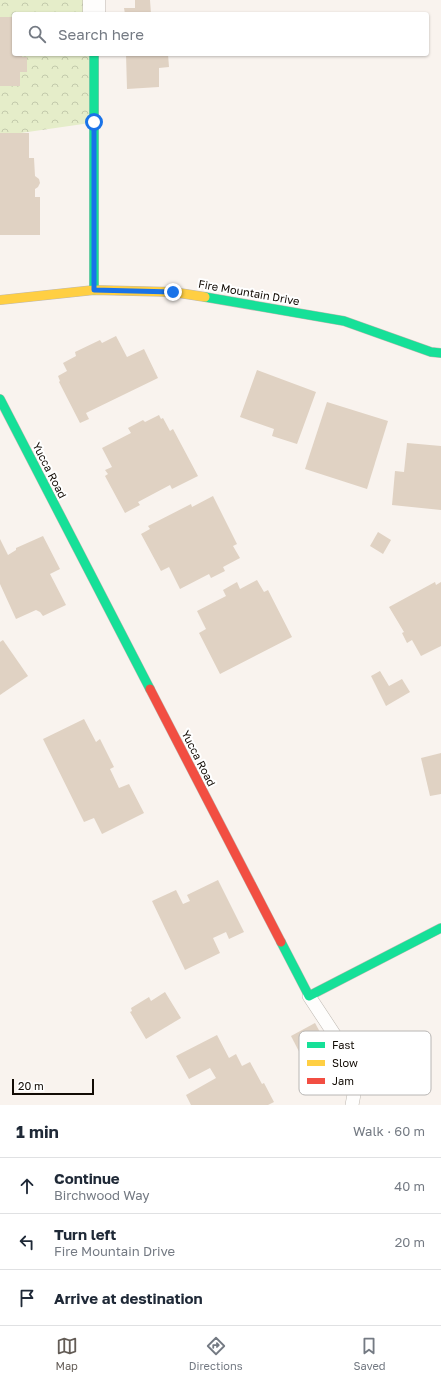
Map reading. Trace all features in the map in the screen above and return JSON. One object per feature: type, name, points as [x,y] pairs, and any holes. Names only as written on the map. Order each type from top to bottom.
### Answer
[{"type":"street","points":[[94,0],[94,12]]},
{"type":"street","points":[[94,56],[94,290]]},
{"type":"street","name":"Fire Mountain Drive","points":[[0,300],[94,290],[173,292],[344,320],[431,352],[441,353]]},
{"type":"street","name":"Yucca Road","points":[[0,399],[309,996]]},
{"type":"street","points":[[309,996],[441,928]]},
{"type":"lane","points":[[309,996],[332,1031]]},
{"type":"lane","points":[[352,1105],[354,1095]]},
{"type":"green space","points":[[0,0],[97,0],[97,12],[12,12],[12,56],[97,56],[97,122],[0,136]]},
{"type":"building","points":[[135,0],[150,0],[151,12],[125,12],[124,8],[135,8]]},
{"type":"building","points":[[0,17],[12,17],[12,56],[27,57],[27,72],[20,72],[20,86],[0,86]]},
{"type":"building","points":[[126,56],[168,56],[169,67],[159,68],[159,87],[127,89]]},
{"type":"building","points":[[0,133],[29,133],[29,158],[34,158],[35,176],[39,179],[40,183],[35,189],[35,197],[40,197],[40,235],[0,235]]},
{"type":"building","points":[[116,336],[127,357],[144,349],[158,378],[86,413],[89,419],[80,423],[59,382],[58,376],[67,371],[63,363],[76,356],[75,352],[100,340],[102,343]]},
{"type":"building","points":[[257,370],[316,392],[297,444],[272,436],[274,429],[240,417]]},
{"type":"building","points":[[327,402],[388,421],[367,489],[305,469]]},
{"type":"building","points":[[159,415],[161,419],[163,418],[170,431],[173,429],[198,476],[172,489],[170,485],[138,502],[140,505],[125,513],[105,476],[108,474],[105,470],[112,467],[102,448],[131,433],[128,428],[143,420],[145,422]]},
{"type":"building","points":[[407,443],[441,446],[441,510],[392,505],[395,471],[404,472]]},
{"type":"building","points":[[213,496],[237,544],[233,546],[240,558],[223,567],[225,571],[211,578],[209,574],[180,589],[169,567],[161,571],[141,534],[150,529],[148,526],[191,504],[192,507]]},
{"type":"building","points":[[378,532],[391,540],[383,554],[370,546]]},
{"type":"building","points":[[43,536],[60,569],[50,574],[66,605],[43,616],[36,610],[16,619],[0,584],[0,539],[8,555],[16,550],[16,548]]},
{"type":"building","points":[[257,580],[264,592],[268,590],[292,637],[220,674],[199,633],[206,629],[197,611],[226,596],[223,590],[237,582],[240,589]]},
{"type":"building","points":[[435,582],[436,585],[441,582],[441,646],[421,656],[412,640],[407,643],[402,633],[404,632],[389,607]]},
{"type":"building","points":[[3,640],[28,676],[0,695],[0,642]]},
{"type":"building","points":[[380,671],[389,686],[402,679],[410,692],[386,706],[371,676]]},
{"type":"building","points":[[84,719],[96,742],[100,739],[114,767],[110,769],[119,788],[129,784],[144,813],[102,834],[94,818],[84,822],[43,739]]},
{"type":"building","points":[[441,753],[441,794],[430,796],[421,758]]},
{"type":"building","points":[[218,880],[244,932],[229,939],[226,932],[213,938],[220,953],[185,970],[152,901],[176,890],[183,904],[190,901],[187,895]]},
{"type":"building","points":[[165,992],[181,1018],[146,1039],[130,1012],[132,1011],[131,1008],[149,997],[151,1001]]},
{"type":"building","points":[[315,1023],[319,1031],[300,1031]]},
{"type":"building","points":[[299,1032],[299,1052],[291,1036]]},
{"type":"building","points":[[217,1035],[229,1058],[236,1054],[242,1066],[250,1062],[262,1084],[264,1083],[274,1102],[268,1105],[191,1105],[186,1095],[216,1078],[210,1068],[189,1079],[176,1056]]},
{"type":"traffic: fast","points":[[94,56],[94,290]]},
{"type":"traffic: fast","points":[[205,297],[344,321],[431,352],[441,353]]},
{"type":"traffic: fast","points":[[0,399],[150,689]]},
{"type":"traffic: fast","points":[[281,942],[309,996],[441,928]]},
{"type":"traffic: slow","points":[[0,300],[94,290],[173,292],[205,297]]},
{"type":"traffic: jam","points":[[150,689],[281,942]]},
{"type":"route","points":[[94,122],[94,290],[173,292]]}]
